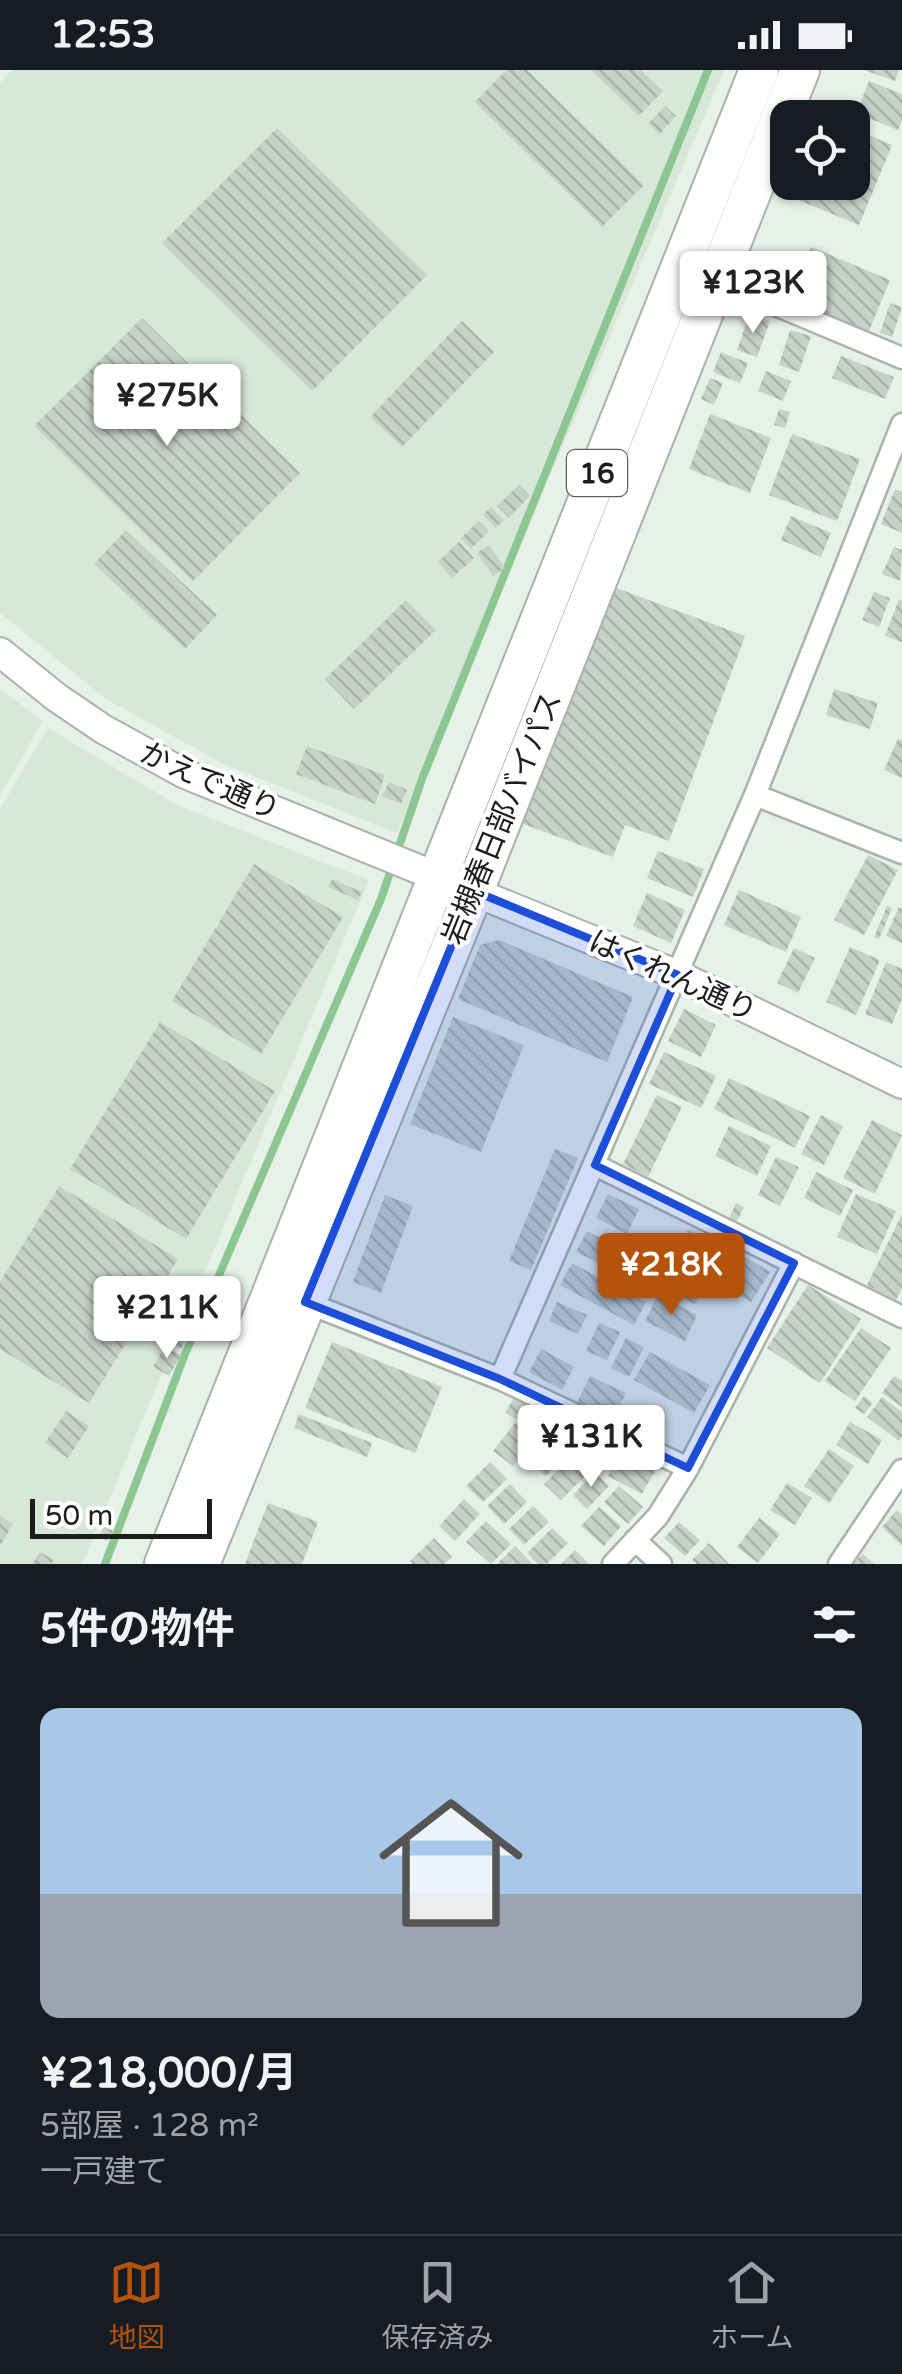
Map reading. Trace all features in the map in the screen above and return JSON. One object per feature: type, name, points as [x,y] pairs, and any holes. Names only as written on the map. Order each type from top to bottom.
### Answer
[{"type":"highway","name":"岩槻春日部バイパス","points":[[164,1564],[759,70]]},
{"type":"highway","name":"岩槻春日部バイパス","points":[[200,1564],[474,891],[800,70]]},
{"type":"street","points":[[716,280],[902,358]]},
{"type":"street","points":[[500,1379],[755,795],[902,424]]},
{"type":"street","name":"かえで通り","points":[[0,652],[56,697],[140,751],[231,793],[439,877]]},
{"type":"street","points":[[755,795],[902,853]]},
{"type":"street","name":"はくれん通り","points":[[439,877],[678,974],[902,1084]]},
{"type":"street","points":[[594,1165],[902,1317]]},
{"type":"street","points":[[612,1564],[658,1516],[688,1468],[794,1263]]},
{"type":"street","points":[[305,1302],[500,1379],[688,1468]]},
{"type":"street","points":[[838,1564],[902,1470]]},
{"type":"street","points":[[636,1540],[662,1564]]},
{"type":"highlighted area","points":[[474,891],[678,975],[595,1165],[794,1263],[688,1468],[500,1379],[305,1302]]},
{"type":"shaded area","points":[[12,70],[724,70],[397,833],[223,764],[106,699],[0,613],[0,83]]},
{"type":"shaded area","points":[[0,689],[43,721],[0,796]]},
{"type":"shaded area","points":[[48,728],[179,806],[369,880],[82,1564],[0,1564],[0,809]]},
{"type":"building","points":[[506,70],[527,70],[644,185],[602,227],[475,102]]},
{"type":"building","points":[[591,70],[641,70],[663,91],[639,116]]},
{"type":"building","points":[[864,70],[899,70],[895,81]]},
{"type":"building","points":[[869,81],[902,94],[898,130],[870,119],[870,100],[861,100]]},
{"type":"building","points":[[665,106],[676,116],[660,134],[648,124]]},
{"type":"building","points":[[277,128],[427,275],[312,391],[162,243]]},
{"type":"building","points":[[870,136],[892,145],[870,198]]},
{"type":"building","points":[[798,200],[869,200],[859,225]]},
{"type":"building","points":[[811,247],[890,280],[869,331],[790,298]]},
{"type":"building","points":[[890,303],[902,307],[892,337],[880,333]]},
{"type":"building","points":[[750,314],[770,321],[757,357],[737,350]]},
{"type":"building","points":[[142,318],[300,473],[193,581],[34,426]]},
{"type":"building","points":[[462,321],[494,352],[402,447],[370,417]]},
{"type":"building","points":[[790,330],[811,336],[799,372],[779,365]]},
{"type":"building","points":[[721,352],[748,363],[740,383],[713,372]]},
{"type":"building","points":[[841,356],[894,377],[885,399],[832,378]]},
{"type":"building","points":[[766,371],[791,381],[783,401],[758,391]]},
{"type":"building","points":[[710,378],[723,383],[714,405],[701,399]]},
{"type":"building","points":[[779,409],[790,412],[785,428],[774,425]]},
{"type":"building","points":[[710,414],[771,438],[750,493],[689,469]]},
{"type":"building","points":[[792,434],[860,459],[837,521],[769,495]]},
{"type":"building","points":[[519,485],[530,496],[509,518],[497,506]]},
{"type":"building","points":[[895,489],[902,492],[902,533],[881,524]]},
{"type":"building","points":[[491,507],[504,520],[496,528],[483,515]]},
{"type":"building","points":[[791,516],[831,533],[821,557],[781,540]]},
{"type":"building","points":[[479,521],[489,531],[471,549],[461,538]]},
{"type":"building","points":[[126,530],[217,615],[185,649],[94,564]]},
{"type":"building","points":[[459,542],[474,558],[452,578],[438,562]]},
{"type":"building","points":[[489,545],[505,568],[493,576],[477,553]]},
{"type":"building","points":[[894,547],[902,550],[900,581],[882,574]]},
{"type":"building","points":[[611,586],[745,636],[669,841],[625,825],[613,857],[523,824]]},
{"type":"building","points":[[874,592],[890,598],[879,627],[862,620]]},
{"type":"building","points":[[899,599],[902,601],[902,642],[885,636]]},
{"type":"building","points":[[406,600],[436,630],[354,709],[325,679]]},
{"type":"building","points":[[834,689],[878,703],[870,729],[826,715]]},
{"type":"building","points":[[898,739],[902,740],[902,778],[884,770]]},
{"type":"building","points":[[307,746],[385,775],[375,804],[296,774]]},
{"type":"building","points":[[389,782],[407,790],[401,804],[382,796]]},
{"type":"building","points":[[658,851],[704,869],[693,897],[647,878]]},
{"type":"building","points":[[868,855],[898,870],[864,935],[834,920]]},
{"type":"building","points":[[254,864],[343,917],[261,1054],[172,1001]]},
{"type":"building","points":[[332,879],[362,892],[358,900],[328,887]]},
{"type":"building","points":[[739,890],[801,917],[786,952],[724,925]]},
{"type":"building","points":[[647,893],[685,910],[671,943],[633,926]]},
{"type":"building","points":[[887,906],[892,908],[879,939],[874,937]]},
{"type":"building","points":[[899,907],[902,909],[902,943],[886,936]]},
{"type":"building","points":[[499,940],[633,997],[607,1062],[458,999],[480,945]]},
{"type":"building","points":[[850,947],[880,960],[856,1015],[826,1002]]},
{"type":"building","points":[[794,948],[815,958],[798,993],[777,983]]},
{"type":"building","points":[[886,962],[902,969],[902,999],[892,1024],[865,1014]]},
{"type":"building","points":[[684,1009],[716,1025],[701,1057],[668,1041]]},
{"type":"building","points":[[453,1017],[524,1045],[481,1152],[410,1124]]},
{"type":"building","points":[[160,1022],[275,1091],[186,1239],[70,1169]]},
{"type":"building","points":[[664,1052],[716,1076],[701,1108],[649,1084]]},
{"type":"building","points":[[729,1078],[810,1116],[795,1148],[714,1109]]},
{"type":"building","points":[[657,1095],[682,1107],[648,1177],[623,1164]]},
{"type":"building","points":[[821,1115],[843,1126],[824,1165],[801,1154]]},
{"type":"building","points":[[872,1120],[902,1135],[875,1194],[843,1178]]},
{"type":"building","points":[[729,1126],[771,1146],[757,1176],[715,1156]]},
{"type":"building","points":[[555,1149],[578,1158],[531,1270],[509,1261]]},
{"type":"building","points":[[776,1157],[799,1167],[780,1206],[758,1195]]},
{"type":"building","points":[[816,1172],[853,1190],[840,1216],[804,1198]]},
{"type":"building","points":[[59,1186],[178,1259],[89,1403],[0,1349],[0,1282]]},
{"type":"building","points":[[608,1194],[639,1209],[627,1234],[596,1218]]},
{"type":"building","points":[[856,1194],[896,1211],[877,1254],[837,1237]]},
{"type":"building","points":[[385,1195],[413,1206],[381,1293],[353,1282]]},
{"type":"building","points":[[736,1203],[744,1207],[737,1221],[729,1218]]},
{"type":"building","points":[[902,1214],[902,1288],[896,1300],[867,1285]]},
{"type":"building","points":[[688,1230],[723,1247],[695,1304],[660,1287]]},
{"type":"building","points":[[587,1231],[621,1249],[611,1269],[576,1252]]},
{"type":"building","points":[[634,1243],[659,1254],[642,1291],[617,1280]]},
{"type":"building","points":[[742,1255],[770,1272],[751,1302],[723,1285]]},
{"type":"building","points":[[572,1263],[646,1302],[634,1325],[560,1285]]},
{"type":"building","points":[[808,1285],[861,1319],[820,1383],[767,1348]]},
{"type":"building","points":[[658,1295],[697,1315],[685,1341],[645,1321]]},
{"type":"building","points":[[557,1302],[587,1315],[578,1334],[549,1321]]},
{"type":"building","points":[[181,1317],[195,1325],[181,1349],[167,1341]]},
{"type":"building","points":[[599,1323],[620,1332],[607,1360],[586,1351]]},
{"type":"building","points":[[861,1328],[891,1348],[855,1401],[825,1381]]},
{"type":"building","points":[[626,1338],[644,1347],[629,1377],[611,1368]]},
{"type":"building","points":[[332,1342],[442,1387],[415,1453],[305,1408]]},
{"type":"building","points":[[165,1346],[181,1355],[169,1376],[153,1367]]},
{"type":"building","points":[[541,1349],[574,1367],[562,1390],[529,1372]]},
{"type":"building","points":[[650,1352],[710,1385],[694,1413],[634,1380]]},
{"type":"building","points":[[590,1376],[626,1393],[612,1420],[577,1403]]},
{"type":"building","points":[[894,1376],[902,1381],[902,1407],[882,1393]]},
{"type":"building","points":[[516,1394],[550,1411],[540,1431],[505,1413]]},
{"type":"building","points":[[864,1396],[873,1403],[864,1414],[855,1408]]},
{"type":"building","points":[[882,1397],[902,1412],[899,1441],[867,1417]]},
{"type":"building","points":[[66,1411],[89,1426],[68,1458],[45,1443]]},
{"type":"building","points":[[299,1414],[372,1443],[367,1457],[294,1428]]},
{"type":"building","points":[[850,1422],[882,1440],[868,1464],[836,1445]]},
{"type":"building","points":[[515,1423],[535,1439],[513,1466],[493,1451]]},
{"type":"building","points":[[569,1425],[600,1442],[590,1460],[559,1444]]},
{"type":"building","points":[[545,1438],[564,1456],[546,1476],[526,1458]]},
{"type":"building","points":[[829,1449],[854,1466],[829,1503],[804,1486]]},
{"type":"building","points":[[622,1451],[656,1469],[642,1494],[608,1476]]},
{"type":"building","points":[[572,1456],[589,1472],[561,1500],[544,1484]]},
{"type":"building","points":[[490,1462],[507,1479],[483,1502],[466,1486]]},
{"type":"building","points":[[595,1472],[609,1486],[587,1509],[573,1495]]},
{"type":"building","points":[[787,1483],[812,1498],[795,1525],[770,1510]]},
{"type":"building","points":[[510,1484],[527,1502],[504,1524],[487,1506]]},
{"type":"building","points":[[619,1486],[643,1507],[628,1524],[604,1502]]},
{"type":"building","points":[[464,1499],[480,1514],[455,1541],[439,1526]]},
{"type":"building","points":[[268,1503],[318,1522],[302,1564],[245,1564]]},
{"type":"building","points":[[533,1506],[549,1522],[524,1545],[509,1529]]},
{"type":"building","points":[[599,1507],[621,1526],[604,1546],[581,1526]]},
{"type":"building","points":[[897,1510],[902,1515],[902,1546],[882,1527]]},
{"type":"building","points":[[0,1516],[13,1524],[0,1546]]},
{"type":"building","points":[[759,1518],[780,1534],[758,1563],[737,1547]]},
{"type":"building","points":[[486,1521],[511,1544],[491,1564],[466,1542]]},
{"type":"building","points":[[679,1522],[700,1540],[685,1556],[664,1538]]},
{"type":"building","points":[[104,1526],[113,1531],[107,1541],[99,1536]]},
{"type":"building","points":[[552,1528],[568,1543],[547,1564],[538,1564],[527,1553]]},
{"type":"building","points":[[434,1538],[452,1557],[444,1564],[413,1564],[410,1561]]},
{"type":"building","points":[[709,1543],[729,1564],[697,1564],[692,1560]]},
{"type":"building","points":[[515,1546],[532,1564],[497,1564]]},
{"type":"building","points":[[575,1550],[589,1564],[561,1564]]},
{"type":"building","points":[[40,1552],[54,1560],[51,1564],[32,1564]]},
{"type":"building","points":[[863,1554],[874,1564],[853,1564]]},
{"type":"waterway","points":[[105,1564],[185,1354],[381,899],[422,779],[708,70]]}]
